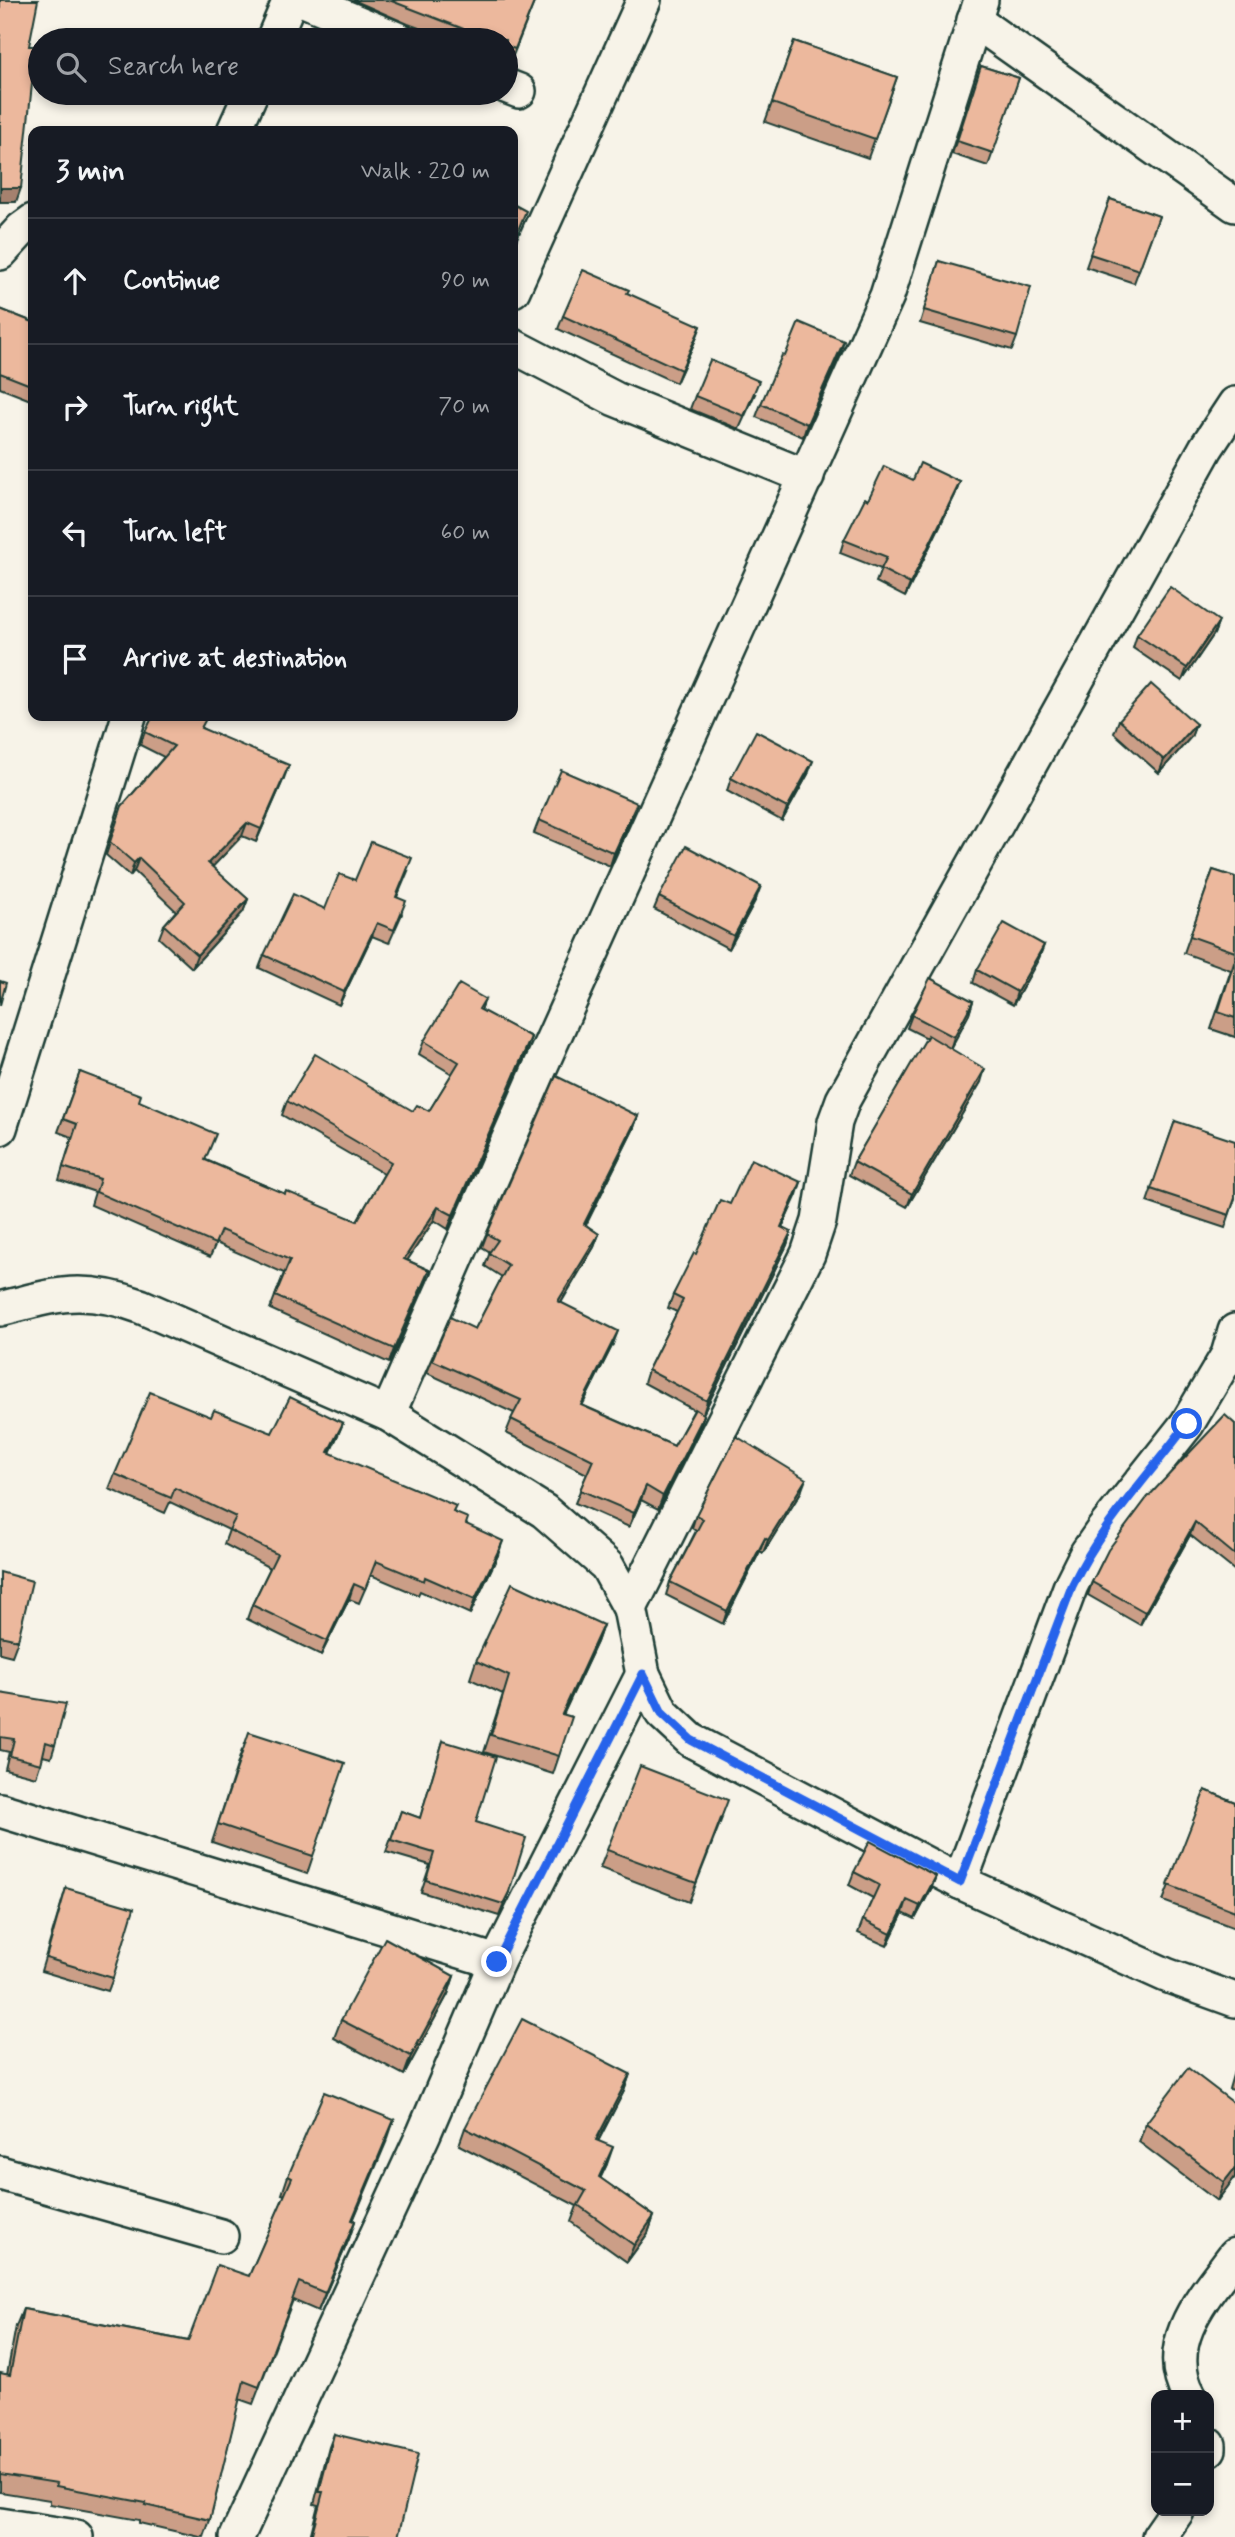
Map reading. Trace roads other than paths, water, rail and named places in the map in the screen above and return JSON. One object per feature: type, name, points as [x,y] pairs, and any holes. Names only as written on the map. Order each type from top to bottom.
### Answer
[{"type":"street","points":[[278,28],[290,0]]},
{"type":"street","points":[[304,0],[370,28]]},
{"type":"street","points":[[518,279],[645,0]]},
{"type":"street","points":[[388,1414],[539,1070],[887,296],[977,10],[1235,205]]},
{"type":"street","points":[[236,126],[246,105]]},
{"type":"street","points":[[0,253],[28,225]]},
{"type":"street","points":[[518,349],[615,399],[807,477]]},
{"type":"street","points":[[629,1608],[808,1254],[819,1221],[835,1122],[843,1100],[1206,448],[1235,404]]},
{"type":"street","points":[[0,1128],[128,721]]},
{"type":"street","points":[[0,1309],[40,1298],[80,1293],[113,1297],[388,1414],[544,1511],[607,1566],[629,1608],[643,1674],[662,1713],[691,1740],[960,1882],[1166,1975],[1235,2000]]},
{"type":"street","points":[[960,1882],[1072,1586],[1087,1553],[1132,1491],[1187,1424],[1233,1347]]},
{"type":"street","points":[[237,2537],[424,2133],[497,1962],[643,1674]]},
{"type":"street","points":[[0,1810],[497,1962]]},
{"type":"street","points":[[0,2173],[221,2236]]},
{"type":"street","points":[[1186,2390],[1179,2360],[1184,2333],[1194,2308],[1235,2255]]},
{"type":"street","points":[[1159,2537],[1174,2516]]},
{"type":"street","points":[[0,2525],[76,2537]]}]
